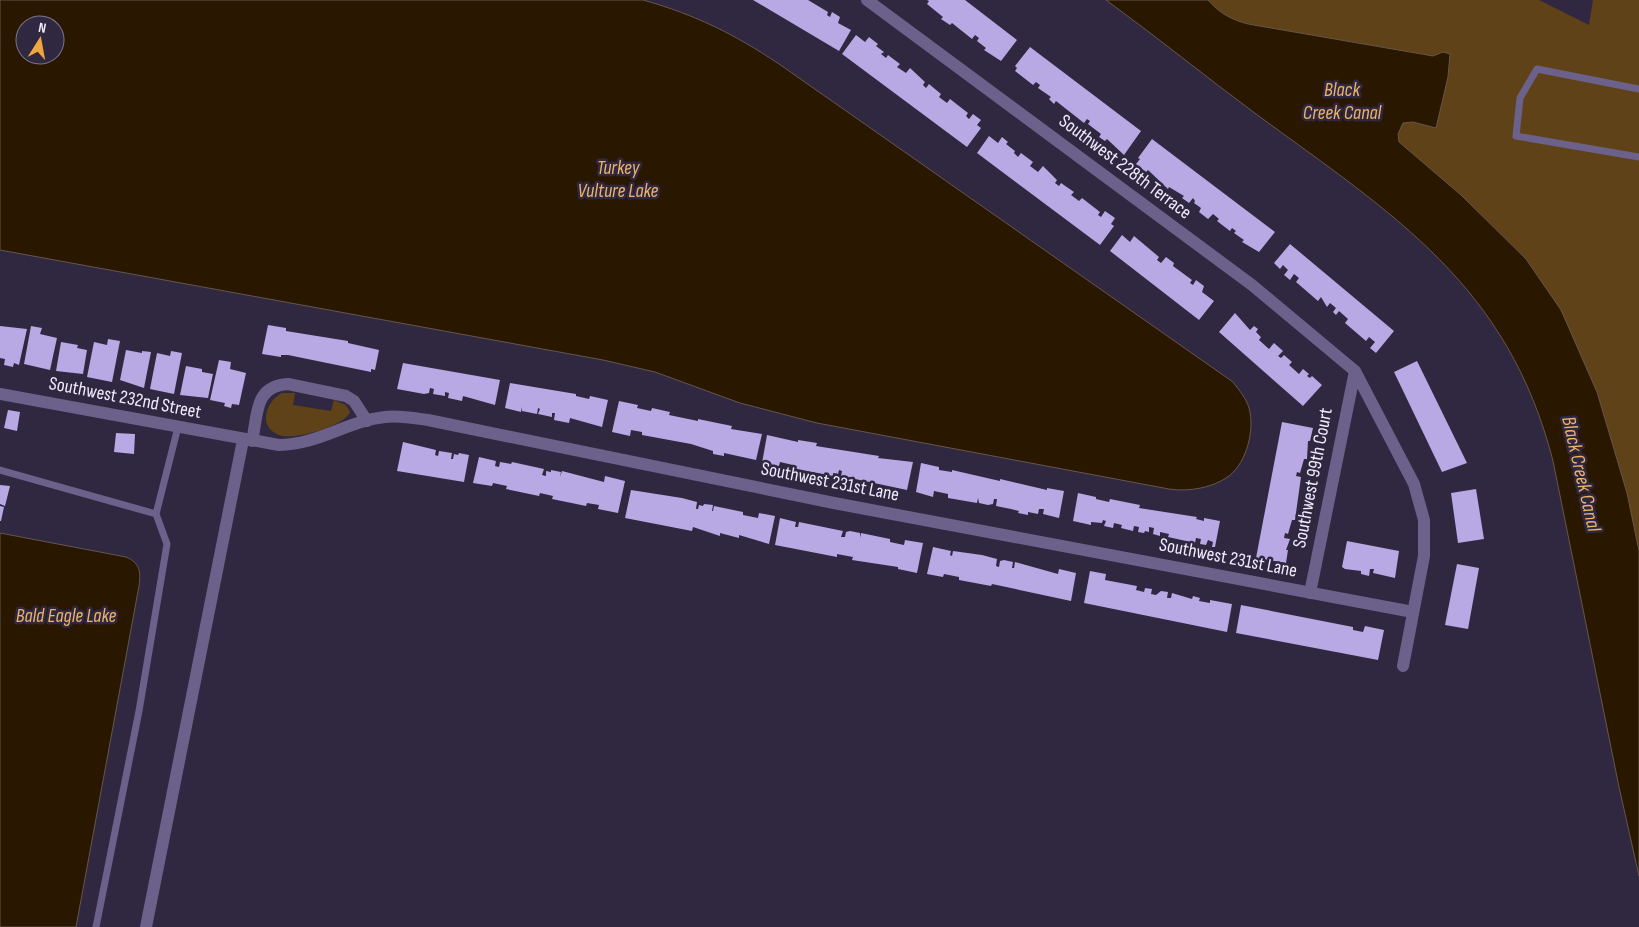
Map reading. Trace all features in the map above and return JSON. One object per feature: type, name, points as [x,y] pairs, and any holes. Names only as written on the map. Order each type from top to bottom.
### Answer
[{"type":"street","name":"Southwest 228th Terrace","points":[[867,0],[1252,285],[1355,371]]},
{"type":"street","name":"Southwest 99th Court","points":[[1310,593],[1355,371]]},
{"type":"street","points":[[1355,371],[1414,484],[1423,512],[1425,543],[1403,666]]},
{"type":"street","points":[[146,927],[247,440],[260,399],[264,392],[280,384],[288,384],[346,396],[354,401],[367,421]]},
{"type":"street","name":"Southwest 232nd Street","points":[[0,394],[247,440]]},
{"type":"street","name":"Southwest 231st Lane","points":[[247,440],[279,445],[301,443],[367,421],[396,416],[428,420],[834,503],[1413,612]]},
{"type":"lane","points":[[1639,89],[1537,69],[1520,98],[1516,136],[1639,157]]},
{"type":"lane","points":[[96,927],[139,711],[168,544],[156,514],[178,427]]},
{"type":"lane","points":[[0,470],[156,514]]},
{"type":"shaded area","points":[[1208,0],[1539,0],[1589,25],[1593,0],[1639,0],[1639,551],[1627,493],[1597,392],[1526,259],[1461,195],[1399,142],[1398,134],[1403,123],[1413,122],[1436,128],[1443,52],[1433,56],[1248,24],[1226,15]]},
{"type":"shaded area","points":[[282,393],[295,393],[293,405],[331,411],[334,400],[346,405],[350,412],[339,422],[318,431],[295,436],[279,435],[268,426],[266,414],[272,402]]},
{"type":"water","name":"Turkey Vulture Lake","points":[[0,0],[643,0],[680,12],[714,26],[779,64],[1233,382],[1244,397],[1249,408],[1251,426],[1245,454],[1229,476],[1216,484],[1200,488],[1169,489],[817,423],[740,403],[655,372],[603,360],[0,250]]},
{"type":"water","name":"Black Creek Canal","points":[[1106,0],[1208,0],[1226,15],[1248,24],[1433,56],[1443,52],[1450,54],[1448,77],[1436,128],[1413,122],[1403,123],[1398,134],[1399,142],[1461,195],[1526,259],[1561,310],[1597,392],[1627,493],[1639,551],[1639,876],[1619,787],[1553,461],[1533,400],[1507,347],[1476,300],[1439,259],[1399,222],[1354,186]]},
{"type":"water","name":"Bald Eagle Lake","points":[[0,533],[126,557],[137,565],[140,576],[76,927],[0,927]]},
{"type":"building","points":[[753,0],[808,0],[828,12],[827,15],[830,17],[832,12],[840,17],[838,23],[851,30],[839,51]]},
{"type":"building","points":[[927,0],[965,0],[1017,40],[1001,61],[984,50],[986,48],[977,41],[979,38],[975,35],[972,39],[952,23],[950,25],[941,19],[943,17],[927,4],[929,1]]},
{"type":"building","points":[[856,35],[865,42],[869,37],[884,52],[881,54],[886,58],[888,55],[900,64],[897,67],[906,73],[910,68],[925,82],[923,85],[926,88],[929,84],[941,94],[939,97],[947,103],[950,99],[968,113],[966,116],[969,119],[973,114],[981,120],[977,125],[981,128],[967,147],[842,54]]},
{"type":"building","points":[[1030,47],[1141,131],[1124,155],[1107,139],[1105,141],[1099,137],[1101,134],[1088,124],[1090,121],[1087,119],[1084,123],[1056,101],[1054,104],[1049,99],[1051,97],[1038,88],[1040,85],[1036,82],[1033,85],[1015,71],[1017,68],[1015,66]]},
{"type":"building","points":[[989,136],[998,143],[1002,137],[1008,142],[1006,144],[1015,151],[1014,153],[1018,157],[1021,153],[1033,162],[1030,166],[1038,172],[1043,166],[1057,180],[1055,183],[1059,186],[1061,183],[1074,192],[1071,195],[1079,201],[1082,198],[1100,212],[1098,215],[1101,217],[1105,211],[1115,218],[1111,224],[1114,226],[1100,245],[977,153]]},
{"type":"building","points":[[1152,139],[1275,232],[1259,252],[1242,242],[1244,240],[1234,233],[1236,231],[1232,228],[1230,231],[1217,221],[1219,219],[1213,214],[1208,219],[1199,212],[1201,208],[1194,203],[1193,198],[1189,203],[1182,198],[1184,196],[1169,187],[1168,189],[1148,170],[1146,172],[1136,164],[1140,159],[1138,158]]},
{"type":"building","points":[[1122,235],[1130,242],[1134,236],[1159,257],[1157,260],[1161,263],[1166,257],[1174,263],[1173,266],[1192,280],[1190,283],[1193,285],[1196,280],[1204,286],[1202,292],[1214,301],[1199,320],[1110,251]]},
{"type":"building","points":[[1290,244],[1394,331],[1376,353],[1370,348],[1375,342],[1369,337],[1366,341],[1345,323],[1348,319],[1339,311],[1336,315],[1333,312],[1336,308],[1330,303],[1327,307],[1321,297],[1318,301],[1296,282],[1299,278],[1294,274],[1290,280],[1284,275],[1288,270],[1283,265],[1280,269],[1274,263]]},
{"type":"building","points":[[1235,313],[1250,330],[1254,326],[1258,329],[1256,332],[1261,337],[1259,340],[1269,349],[1274,343],[1283,351],[1278,356],[1281,358],[1284,355],[1292,362],[1289,365],[1299,374],[1303,369],[1309,374],[1307,376],[1310,378],[1312,376],[1322,385],[1303,406],[1219,332]]},
{"type":"building","points":[[268,325],[286,328],[286,331],[348,341],[348,343],[379,350],[375,370],[371,369],[371,372],[288,355],[281,355],[281,357],[262,354]]},
{"type":"building","points":[[0,326],[27,329],[19,365],[14,363],[13,367],[4,365],[5,359],[0,358]]},
{"type":"building","points":[[31,326],[42,328],[40,334],[57,338],[50,370],[24,364]]},
{"type":"building","points":[[108,339],[120,341],[112,382],[87,377],[94,342],[107,345]]},
{"type":"building","points":[[61,342],[78,345],[77,348],[87,350],[83,374],[56,371]]},
{"type":"building","points":[[126,350],[142,353],[142,351],[151,352],[144,388],[120,380]]},
{"type":"building","points":[[171,351],[182,353],[174,394],[150,389],[157,353],[170,356]]},
{"type":"building","points":[[219,360],[231,362],[230,369],[246,373],[239,405],[232,404],[231,408],[224,406],[225,403],[210,400]]},
{"type":"building","points":[[1417,361],[1467,463],[1442,472],[1394,372]]},
{"type":"building","points":[[403,363],[500,380],[495,405],[463,396],[462,401],[448,398],[449,393],[445,392],[445,396],[433,394],[434,389],[430,388],[429,393],[424,394],[397,389]]},
{"type":"building","points":[[186,366],[202,369],[202,372],[213,374],[208,398],[180,395]]},
{"type":"building","points":[[510,383],[576,394],[576,396],[589,399],[590,396],[608,400],[602,427],[570,418],[569,423],[554,420],[555,413],[552,413],[552,417],[538,414],[540,409],[538,408],[537,414],[522,411],[522,407],[521,412],[505,408]]},
{"type":"building","points":[[619,401],[638,405],[637,408],[651,411],[652,408],[670,412],[669,415],[698,421],[698,419],[732,426],[731,429],[762,434],[756,460],[724,453],[724,456],[713,454],[713,451],[691,444],[642,435],[642,432],[631,430],[630,436],[612,432]]},
{"type":"building","points":[[8,410],[20,412],[17,431],[4,428]]},
{"type":"building","points":[[1282,422],[1313,428],[1310,441],[1308,441],[1307,459],[1304,459],[1300,473],[1297,472],[1296,476],[1301,477],[1295,520],[1292,520],[1288,534],[1285,533],[1284,538],[1290,539],[1286,550],[1288,550],[1286,563],[1256,558]]},
{"type":"building","points":[[116,433],[135,434],[134,454],[114,452]]},
{"type":"building","points":[[767,435],[798,442],[798,440],[817,443],[816,446],[879,456],[878,458],[913,462],[907,490],[841,476],[842,471],[839,470],[838,474],[833,473],[833,476],[792,468],[793,465],[780,462],[779,466],[762,463]]},
{"type":"building","points":[[403,442],[436,450],[435,455],[438,456],[439,451],[452,453],[451,459],[453,459],[454,454],[469,455],[464,482],[397,471]]},
{"type":"building","points":[[479,457],[496,461],[495,466],[499,467],[500,462],[511,464],[512,462],[544,469],[542,475],[546,476],[546,471],[551,472],[551,470],[561,472],[560,477],[562,471],[604,482],[605,476],[625,481],[618,513],[598,509],[599,505],[587,503],[586,506],[552,499],[553,496],[540,493],[539,496],[506,489],[507,486],[493,483],[492,486],[473,483]]},
{"type":"building","points":[[921,463],[939,467],[939,470],[952,472],[952,470],[1047,490],[1047,488],[1064,491],[1059,518],[1043,514],[1044,509],[1039,509],[1038,514],[1018,513],[1019,511],[996,506],[997,499],[994,499],[993,504],[988,505],[979,503],[978,498],[977,503],[948,498],[948,494],[934,491],[933,497],[916,492]]},
{"type":"building","points":[[0,485],[10,486],[5,506],[0,504]]},
{"type":"building","points":[[1476,489],[1484,539],[1458,543],[1451,493]]},
{"type":"building","points":[[631,490],[697,502],[696,509],[698,509],[699,505],[703,506],[704,504],[713,505],[712,511],[714,506],[743,512],[743,515],[758,518],[759,513],[775,516],[769,544],[739,535],[739,538],[720,533],[720,536],[693,527],[692,531],[625,518]]},
{"type":"building","points":[[1078,493],[1109,502],[1110,499],[1140,505],[1139,508],[1197,517],[1196,519],[1204,521],[1204,518],[1220,521],[1215,547],[1212,547],[1213,542],[1208,540],[1206,545],[1200,544],[1201,539],[1196,538],[1195,543],[1168,537],[1169,534],[1160,532],[1160,536],[1153,534],[1154,528],[1149,527],[1149,532],[1145,531],[1144,533],[1138,532],[1139,527],[1134,526],[1133,531],[1121,528],[1122,525],[1114,523],[1113,528],[1104,526],[1106,521],[1103,520],[1102,523],[1091,522],[1091,525],[1073,521]]},
{"type":"building","points":[[0,506],[4,507],[1,521],[0,521]]},
{"type":"building","points":[[780,518],[796,522],[795,527],[798,527],[799,522],[843,531],[841,537],[845,537],[846,532],[850,531],[860,533],[860,538],[861,533],[890,539],[890,542],[904,545],[905,540],[923,543],[917,573],[898,569],[898,567],[852,560],[853,557],[837,554],[837,557],[775,545]]},
{"type":"building","points":[[1347,541],[1399,551],[1395,578],[1373,573],[1374,569],[1370,569],[1369,576],[1361,574],[1361,571],[1342,567]]},
{"type":"building","points":[[933,547],[951,551],[950,555],[952,556],[953,551],[997,559],[996,566],[999,567],[1000,561],[1004,560],[1013,562],[1012,568],[1014,568],[1015,562],[1058,574],[1059,569],[1076,573],[1071,601],[992,584],[991,586],[959,580],[959,577],[944,574],[943,577],[927,574]]},
{"type":"building","points":[[1457,564],[1479,568],[1468,629],[1445,625]]},
{"type":"building","points":[[1090,571],[1106,574],[1105,580],[1137,586],[1136,590],[1144,592],[1145,588],[1152,589],[1151,594],[1156,595],[1161,591],[1168,592],[1167,598],[1171,598],[1172,593],[1192,599],[1193,596],[1200,598],[1199,601],[1210,603],[1210,600],[1232,604],[1227,632],[1084,603]]},
{"type":"building","points":[[1241,605],[1353,627],[1353,630],[1363,632],[1365,626],[1384,630],[1378,660],[1236,633]]}]
